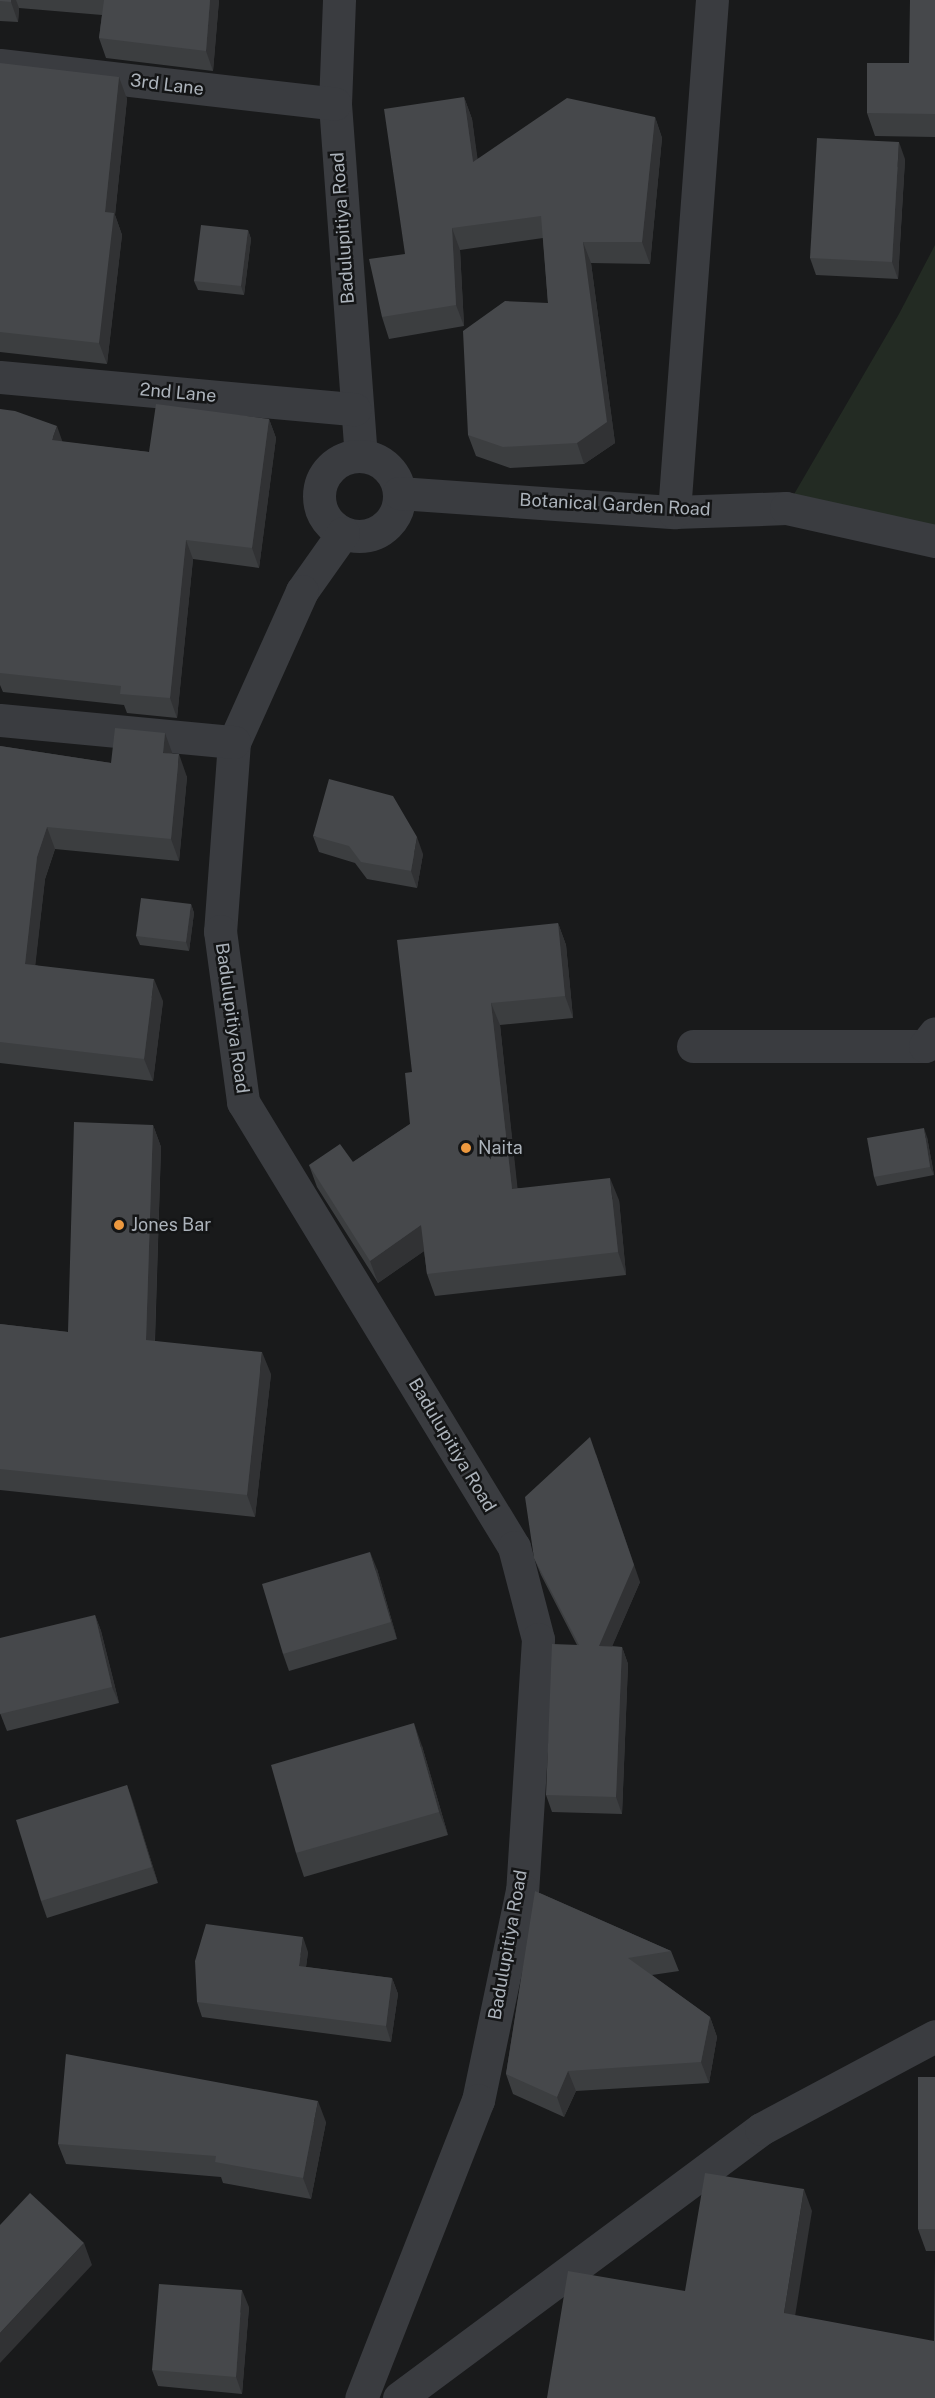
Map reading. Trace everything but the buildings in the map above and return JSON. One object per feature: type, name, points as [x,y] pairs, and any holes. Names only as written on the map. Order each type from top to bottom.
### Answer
[{"type":"street","name":"Badulupitiya Road","points":[[339,0],[334,104],[361,456]]},
{"type":"street","points":[[674,512],[712,0]]},
{"type":"street","name":"3rd Lane","points":[[0,65],[334,104]]},
{"type":"street","name":"2nd Lane","points":[[0,377],[356,409]]},
{"type":"street","points":[[361,456],[383,464],[399,493],[398,507],[382,529],[370,535],[343,533],[324,514],[321,487],[335,464],[361,456]]},
{"type":"street","name":"Botanical Garden Road","points":[[399,493],[674,512],[786,507],[935,541]]},
{"type":"street","name":"Badulupitiya Road","points":[[343,533],[302,591],[234,742],[220,931],[243,1102],[514,1547],[538,1639],[522,1890],[478,2100],[361,2398]]},
{"type":"street","points":[[0,720],[234,742]]},
{"type":"street","points":[[693,1046],[925,1046],[935,1033]]},
{"type":"street","points":[[399,2398],[761,2129],[935,2036]]},
{"type":"shaded area","points":[[935,245],[935,541],[786,508],[899,314]]},
{"type":"place","name":"Naita","points":[[466,1148]]},
{"type":"place","name":"Jones Bar","points":[[119,1225]]}]
